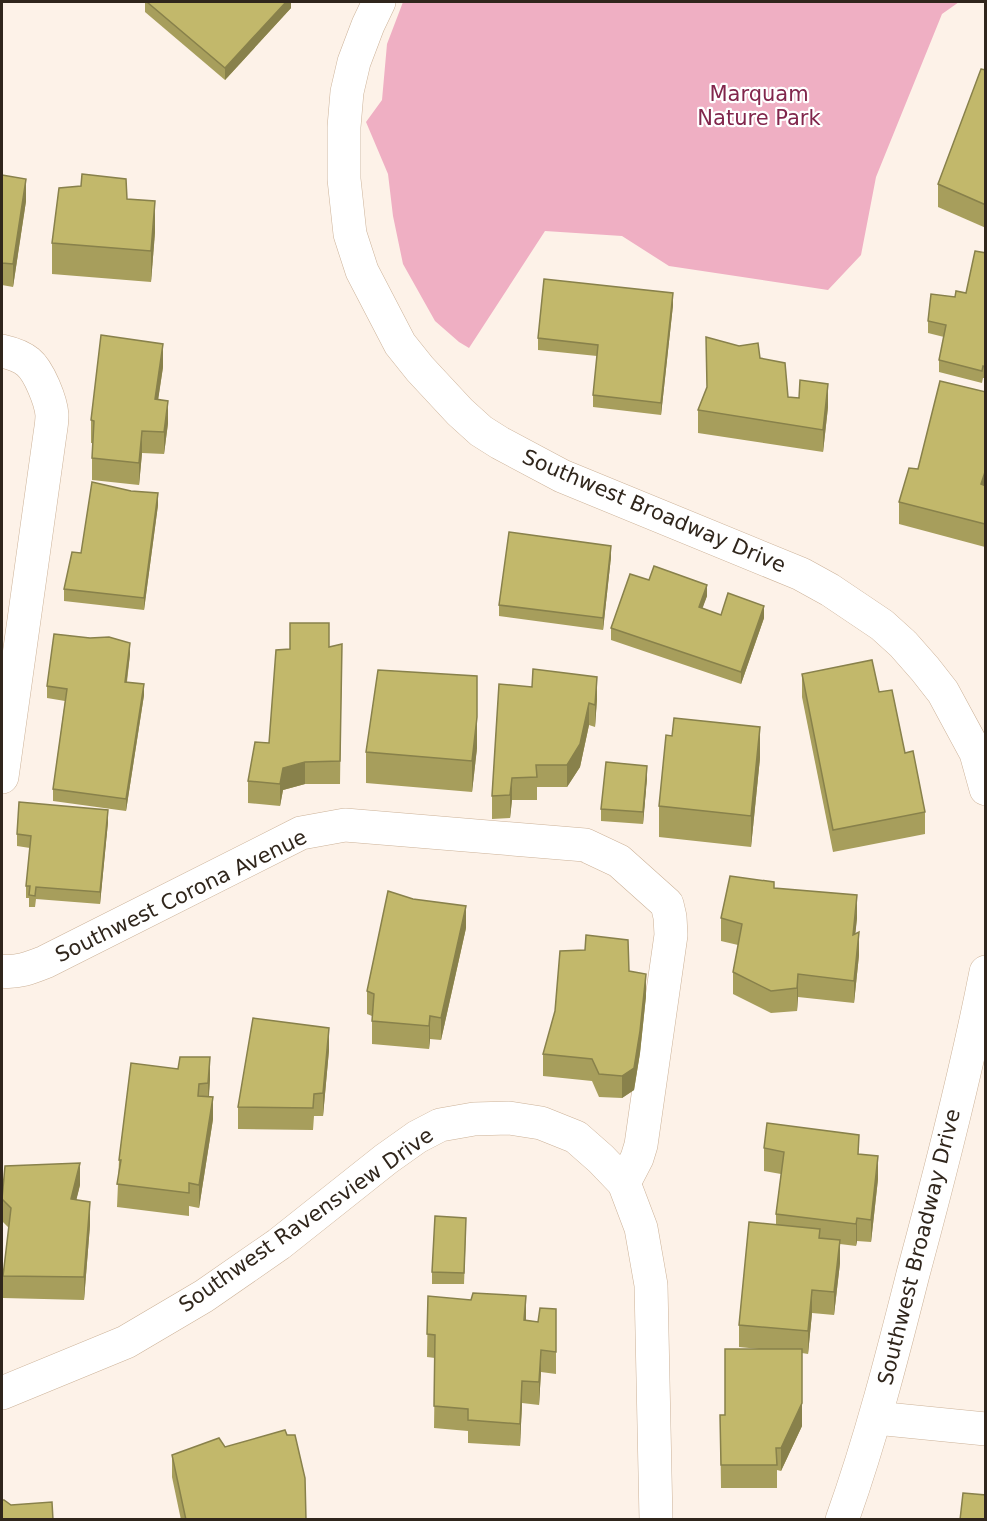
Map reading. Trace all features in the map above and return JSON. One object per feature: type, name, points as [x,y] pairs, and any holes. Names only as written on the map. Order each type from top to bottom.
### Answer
[{"type":"street","name":"Southwest Broadway Drive","points":[[380,2],[368,25],[354,62],[347,92],[344,179],[350,234],[362,271],[400,344],[460,412],[481,431],[500,443],[562,476],[801,574],[830,590],[882,625],[903,644],[943,692],[982,751],[986,789]]},
{"type":"street","points":[[2,351],[16,355],[30,363],[50,401],[52,415],[2,777]]},
{"type":"street","name":"Southwest Corona Avenue","points":[[2,971],[25,970],[45,962],[301,833],[345,825],[585,845],[619,861],[667,904],[670,917],[671,935],[641,1146],[624,1183]]},
{"type":"street","name":"Southwest Broadway Drive","points":[[842,1520],[876,1418],[972,1039],[986,972]]},
{"type":"street","name":"Southwest Ravensview Drive","points":[[2,1392],[126,1342],[204,1296],[279,1244],[386,1159],[417,1137],[440,1125],[486,1118],[509,1118],[541,1123],[576,1137],[624,1183],[641,1228],[651,1285],[656,1520]]},
{"type":"street","points":[[876,1418],[986,1429]]},
{"type":"green space","name":"Marquam Nature Park","points":[[403,2],[959,2],[942,14],[876,177],[861,255],[828,290],[669,266],[622,236],[545,231],[469,348],[435,321],[403,264],[393,216],[388,174],[366,122],[382,100],[387,44]]},
{"type":"building","points":[[147,2],[286,2],[225,68]]},
{"type":"building","points":[[981,69],[986,70],[986,205],[938,184]]},
{"type":"building","points":[[82,174],[126,179],[127,199],[155,201],[151,251],[52,243],[59,188],[81,186]]},
{"type":"building","points":[[2,175],[26,179],[13,264],[2,263]]},
{"type":"building","points":[[975,251],[986,253],[986,367],[983,366],[982,371],[939,360],[946,325],[928,321],[931,294],[955,297],[956,291],[966,293]]},
{"type":"building","points":[[544,279],[673,293],[661,403],[593,395],[598,345],[538,338]]},
{"type":"building","points":[[101,335],[163,344],[155,399],[168,401],[164,432],[142,431],[139,463],[92,458],[94,421],[91,420]]},
{"type":"building","points":[[706,337],[739,346],[758,343],[760,358],[785,363],[788,397],[799,398],[800,380],[828,384],[823,430],[698,410],[707,387]]},
{"type":"building","points":[[940,381],[986,392],[986,469],[981,484],[986,486],[985,524],[899,502],[909,468],[918,469]]},
{"type":"building","points":[[92,482],[131,491],[158,493],[144,598],[64,589],[72,552],[81,553]]},
{"type":"building","points":[[509,532],[611,546],[603,618],[499,605]]},
{"type":"building","points":[[654,566],[707,585],[699,607],[721,615],[728,593],[764,606],[741,672],[611,628],[630,574],[649,580]]},
{"type":"building","points":[[290,623],[329,623],[329,647],[342,644],[340,761],[305,762],[283,768],[280,784],[248,781],[255,742],[269,743],[276,650],[290,649]]},
{"type":"building","points":[[54,634],[90,638],[109,637],[130,643],[125,682],[144,684],[126,799],[53,789],[67,689],[47,686]]},
{"type":"building","points":[[872,660],[879,692],[892,690],[905,753],[913,751],[925,812],[833,830],[802,674]]},
{"type":"building","points":[[533,669],[597,677],[595,705],[589,703],[580,744],[567,765],[536,765],[537,777],[512,778],[510,795],[492,796],[499,684],[532,687]]},
{"type":"building","points":[[378,670],[477,676],[477,717],[472,761],[366,752]]},
{"type":"building","points":[[674,718],[760,727],[751,816],[659,806],[666,735],[672,736]]},
{"type":"building","points":[[606,762],[647,766],[643,812],[601,809]]},
{"type":"building","points":[[19,802],[108,810],[100,892],[36,887],[35,896],[29,895],[30,886],[26,886],[31,836],[17,834]]},
{"type":"building","points":[[730,876],[774,882],[774,888],[857,895],[853,935],[859,932],[854,981],[798,974],[797,988],[771,991],[733,972],[742,924],[721,918]]},
{"type":"building","points":[[388,891],[413,899],[466,906],[441,1018],[430,1016],[429,1026],[372,1021],[374,994],[367,991]]},
{"type":"building","points":[[586,935],[628,940],[629,971],[646,974],[634,1068],[622,1076],[599,1074],[592,1059],[543,1054],[555,1011],[560,951],[585,950]]},
{"type":"building","points":[[253,1018],[329,1028],[323,1093],[314,1094],[313,1108],[238,1107]]},
{"type":"building","points":[[180,1057],[210,1057],[208,1083],[199,1084],[198,1096],[213,1097],[199,1185],[189,1183],[189,1193],[117,1184],[131,1063],[178,1069]]},
{"type":"building","points":[[767,1123],[859,1135],[858,1154],[878,1156],[871,1220],[857,1218],[856,1224],[776,1214],[784,1152],[764,1148]]},
{"type":"building","points":[[80,1163],[71,1199],[90,1202],[84,1277],[3,1276],[11,1208],[2,1199],[5,1166]]},
{"type":"building","points":[[435,1216],[466,1218],[464,1273],[432,1272]]},
{"type":"building","points":[[749,1222],[820,1229],[819,1238],[840,1240],[834,1292],[812,1290],[808,1331],[739,1325]]},
{"type":"building","points":[[473,1293],[526,1296],[524,1320],[538,1322],[540,1308],[556,1309],[556,1352],[541,1350],[539,1382],[522,1381],[520,1424],[468,1420],[468,1409],[434,1406],[435,1335],[427,1334],[428,1296],[471,1300]]},
{"type":"building","points":[[725,1349],[802,1349],[802,1403],[781,1448],[776,1448],[777,1465],[721,1465],[720,1415],[725,1415]]},
{"type":"building","points":[[285,1430],[287,1435],[295,1435],[305,1478],[306,1520],[186,1520],[172,1455],[219,1438],[225,1447]]},
{"type":"building","points":[[963,1493],[986,1495],[986,1520],[960,1520]]},
{"type":"building","points":[[2,1500],[11,1505],[52,1502],[53,1520],[2,1520]]}]
